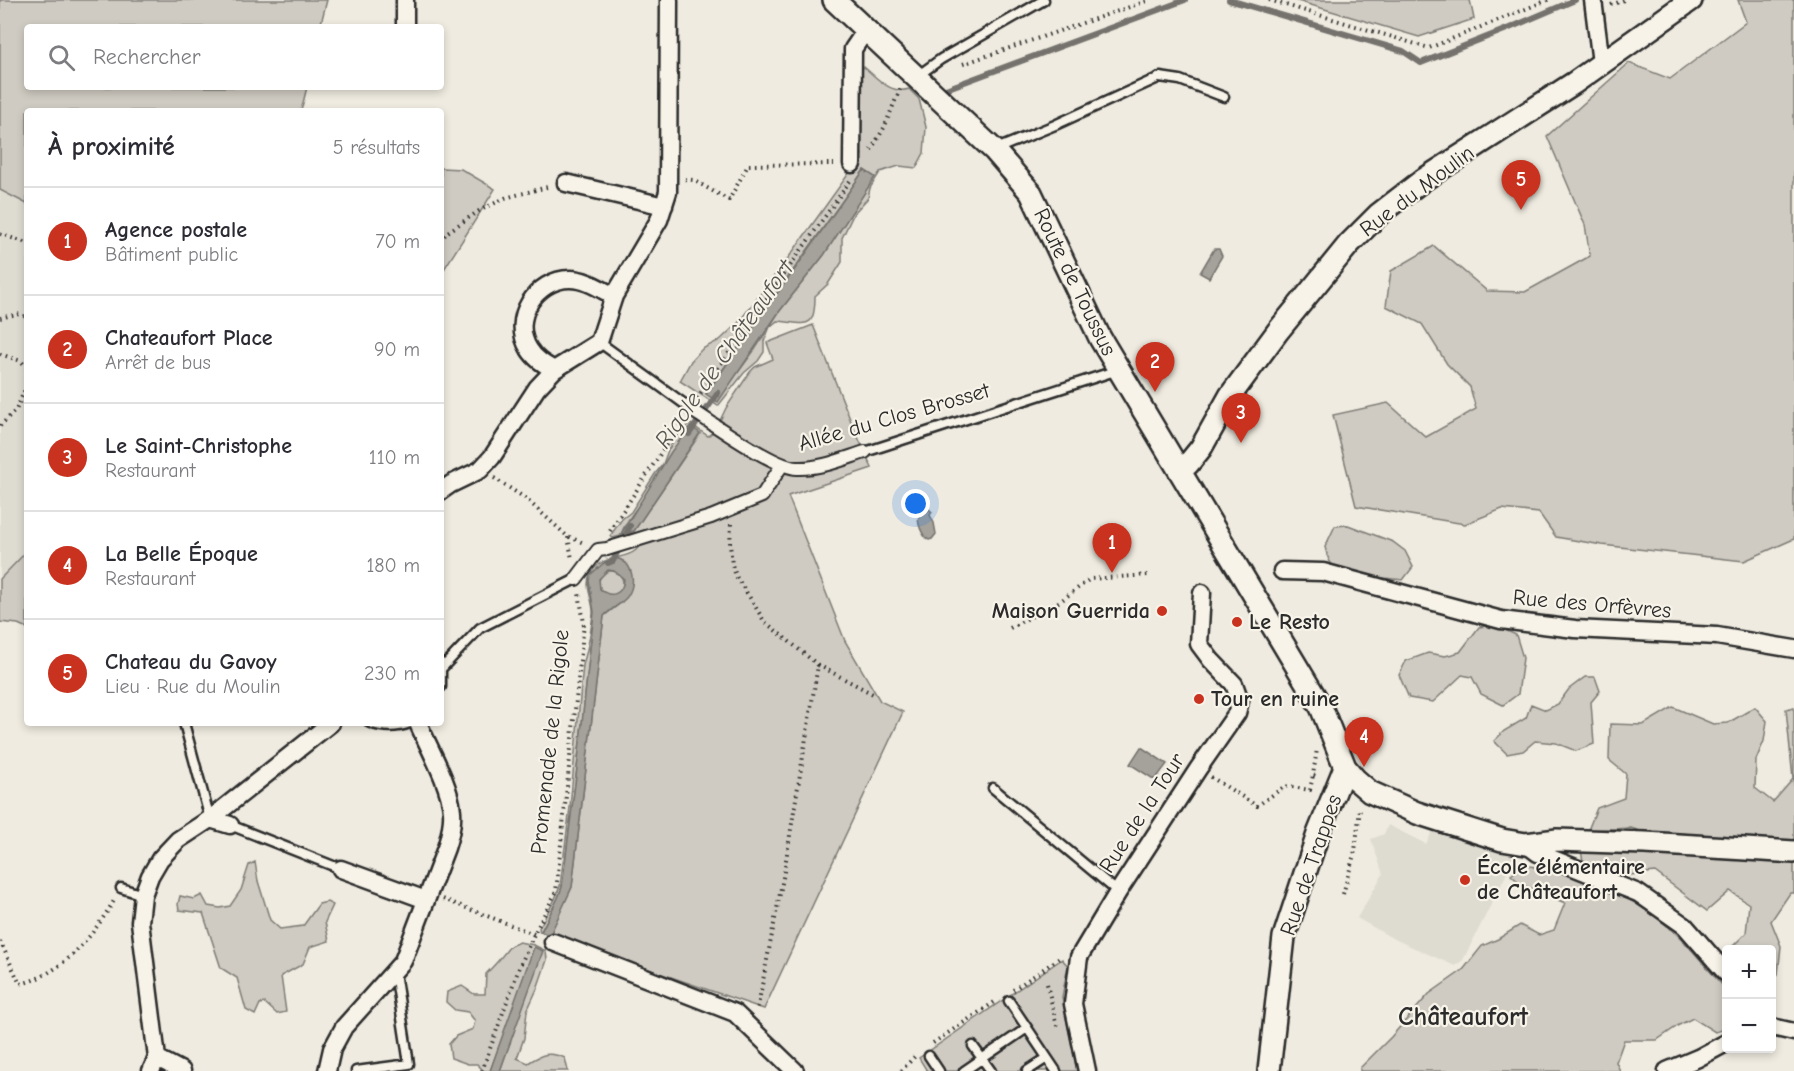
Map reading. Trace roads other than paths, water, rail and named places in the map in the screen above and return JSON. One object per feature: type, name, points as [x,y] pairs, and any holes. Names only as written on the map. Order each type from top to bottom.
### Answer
[{"type":"street","points":[[405,0],[405,24]]},
{"type":"street","points":[[444,489],[480,470],[492,456],[537,388],[554,370],[599,342],[614,296],[659,220],[668,192],[669,0]]},
{"type":"street","name":"Route de Toussus","points":[[834,0],[994,150],[1031,193],[1100,338],[1321,707],[1345,767]]},
{"type":"street","name":"Rue du Moulin","points":[[1180,469],[1188,464],[1201,448],[1230,396],[1278,331],[1349,244],[1379,214],[1450,162],[1574,83],[1691,0]]},
{"type":"street","points":[[1593,4],[1601,63]]},
{"type":"street","points":[[857,163],[853,49],[866,30]]},
{"type":"street","points":[[566,183],[664,206]]},
{"type":"street","points":[[554,370],[539,361],[525,340],[523,322],[535,294],[549,284],[571,279],[582,281],[614,296]]},
{"type":"street","name":"Allée du Clos Brosset","points":[[691,409],[782,465],[796,468],[821,466],[865,452]]},
{"type":"street","points":[[576,579],[602,549],[711,517],[762,496],[782,465]]},
{"type":"street","name":"Rue des Orfèvres","points":[[1282,571],[1323,572],[1501,620],[1575,629],[1717,636],[1794,650]]},
{"type":"street","name":"Rue de la Tour","points":[[1087,1071],[1073,1004],[1079,957],[1118,892],[1237,713],[1240,701],[1234,684],[1199,644],[1202,593]]},
{"type":"street","points":[[182,1071],[154,1064],[140,922],[143,896],[150,876],[160,859],[178,840],[210,819],[328,726]]},
{"type":"street","points":[[327,1071],[332,1049],[344,1027],[403,961],[451,831],[452,811],[449,794],[419,726]]},
{"type":"street","points":[[1345,767],[1370,792],[1412,810],[1502,840],[1526,844],[1557,840],[1594,841],[1794,852]]},
{"type":"street","name":"Rue de Trappes","points":[[1269,1071],[1284,937],[1318,834],[1345,767]]},
{"type":"street","points":[[210,819],[230,825]]},
{"type":"street","points":[[1526,844],[1538,853],[1638,893],[1685,926],[1722,968]]},
{"type":"street","points":[[341,869],[427,897]]},
{"type":"street","points":[[553,942],[735,1013],[795,1071]]},
{"type":"street","points":[[1776,1028],[1794,1032]]},
{"type":"street","points":[[1667,1071],[1722,1045]]},
{"type":"lane","points":[[917,79],[941,59],[1044,0]]},
{"type":"lane","points":[[994,150],[1160,77],[1180,80],[1224,96]]},
{"type":"lane","name":"Allée du Clos Brosset","points":[[599,342],[691,409]]},
{"type":"lane","name":"Allée du Clos Brosset","points":[[865,452],[1118,369]]},
{"type":"lane","points":[[444,663],[480,628],[576,579]]},
{"type":"lane","points":[[185,726],[210,819]]},
{"type":"lane","points":[[384,726],[403,726]]},
{"type":"lane","points":[[993,788],[1118,892]]},
{"type":"lane","points":[[230,825],[341,869]]},
{"type":"lane","points":[[121,888],[143,896]]},
{"type":"lane","points":[[356,1071],[409,1064],[394,971]]},
{"type":"lane","points":[[1009,1001],[1054,1070]]},
{"type":"lane","points":[[964,1071],[1027,1028]]},
{"type":"lane","points":[[974,1046],[991,1071]]},
{"type":"lane","points":[[929,1056],[939,1071]]},
{"type":"lane","points":[[1027,1071],[1047,1058]]},
{"type":"waterway","name":"Rigole de Châteaufort","points":[[943,90],[1185,0]]},
{"type":"waterway","name":"Rigole de Châteaufort","points":[[1229,0],[1403,51],[1421,63],[1575,0]]},
{"type":"waterway","name":"Rigole de Châteaufort","points":[[689,434],[718,393]]},
{"type":"waterway","name":"Rigole de Châteaufort","points":[[608,563],[613,561],[630,526]]},
{"type":"place","name":"Chateau du Gavoy","points":[[1521,210]]},
{"type":"place","name":"Chateaufort Place","points":[[1155,392]]},
{"type":"place","name":"Le Saint-Christophe","points":[[1241,443]]},
{"type":"place","name":"Agence postale","points":[[1112,573]]},
{"type":"place","name":"Maison Guerrida","points":[[1162,611]]},
{"type":"place","name":"Le Resto","points":[[1237,622]]},
{"type":"place","name":"Tour en ruine","points":[[1199,699]]},
{"type":"place","name":"La Belle Époque","points":[[1364,767]]},
{"type":"place","name":"École élémentaire de Châteaufort","points":[[1465,880]]},
{"type":"district","name":"Châteaufort","points":[[1463,1017]]}]
